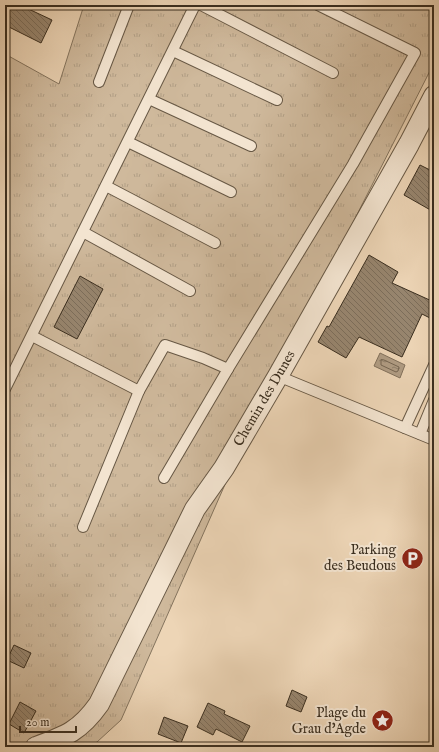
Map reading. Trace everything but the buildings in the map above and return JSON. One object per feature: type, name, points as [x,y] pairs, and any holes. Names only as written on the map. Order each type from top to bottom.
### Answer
[{"type":"street","name":"Chemin des Dunes","points":[[36,747],[68,734],[80,726],[89,717],[98,704],[195,509],[224,468],[278,376],[409,144],[434,96]]},
{"type":"lane","points":[[99,82],[129,5]]},
{"type":"lane","points":[[5,389],[195,5]]},
{"type":"lane","points":[[201,5],[333,73]]},
{"type":"lane","points":[[164,478],[228,369],[353,164],[416,53],[318,5]]},
{"type":"lane","points":[[172,51],[276,100]]},
{"type":"lane","points":[[149,99],[251,146]]},
{"type":"lane","points":[[128,142],[231,192]]},
{"type":"lane","points":[[106,186],[215,243]]},
{"type":"lane","points":[[84,232],[190,291]]},
{"type":"lane","points":[[32,336],[139,391]]},
{"type":"lane","points":[[83,527],[139,391],[165,345],[203,358],[228,369]]},
{"type":"lane","points":[[405,428],[434,365]]},
{"type":"lane","points":[[278,376],[434,440]]},
{"type":"lane","points":[[420,434],[434,400]]},
{"type":"green space","points":[[84,5],[434,5],[434,63],[275,376],[227,480],[121,720],[97,742],[88,747],[5,747],[5,54],[59,84]]},
{"type":"water","points":[[380,353],[405,365],[400,378],[374,366]]},
{"type":"place","name":"Parking des Beudous","points":[[412,558]]},
{"type":"place","name":"Plage du Grau d'Agde","points":[[382,721]]}]
